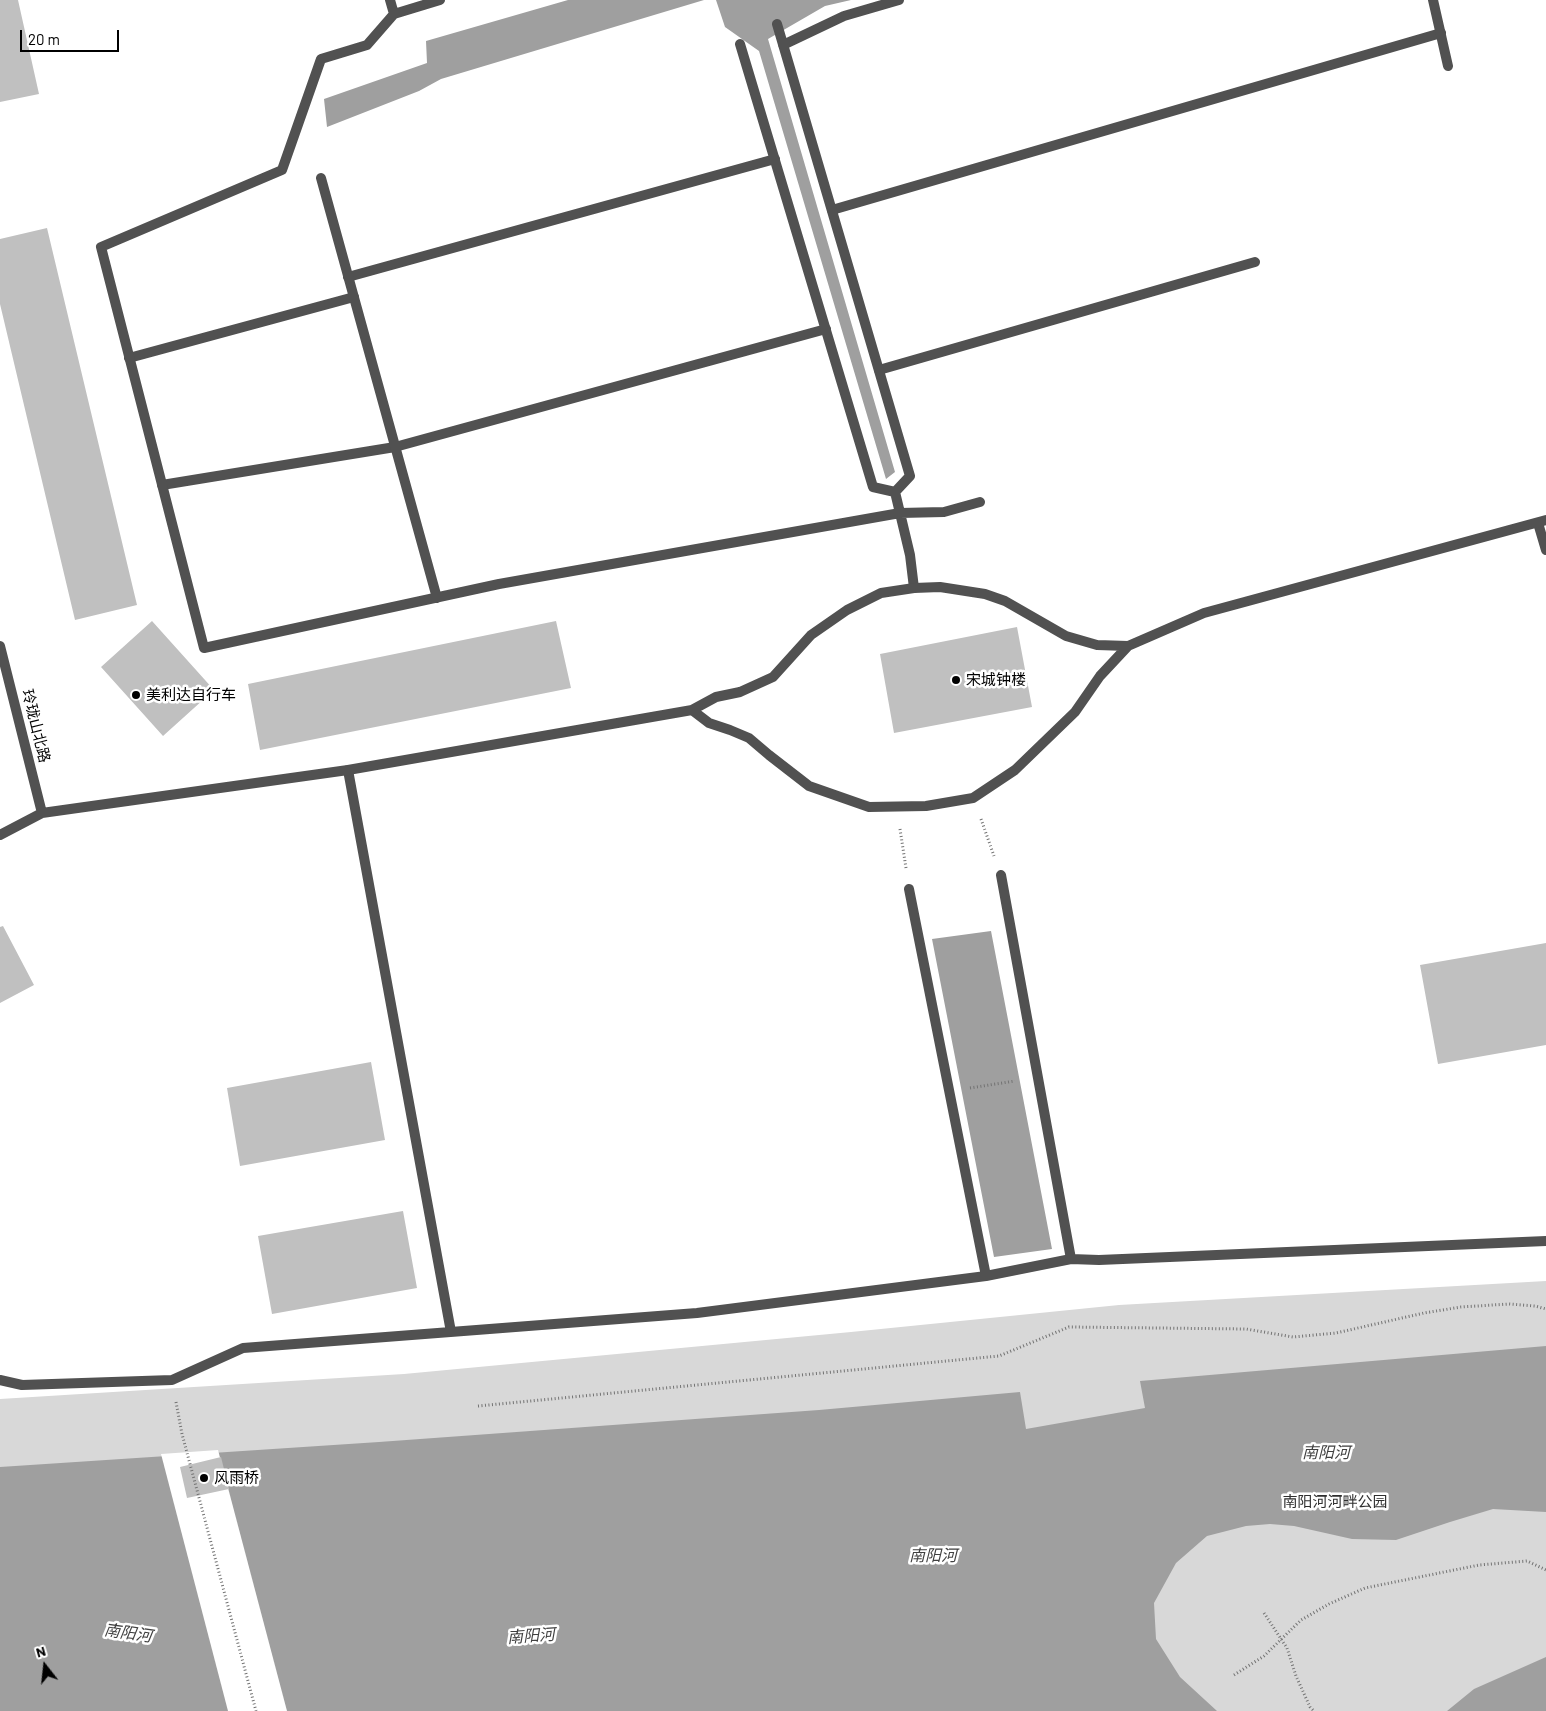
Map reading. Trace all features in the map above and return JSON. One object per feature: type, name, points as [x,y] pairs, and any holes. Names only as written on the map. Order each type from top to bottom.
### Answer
[{"type":"street","points":[[390,0],[394,14]]},
{"type":"street","points":[[440,0],[394,14],[368,45],[321,59],[282,170],[101,247],[204,648],[499,584],[900,514],[944,512],[980,502]]},
{"type":"street","points":[[783,45],[844,16],[900,0]]},
{"type":"street","points":[[1432,0],[1448,66]]},
{"type":"street","points":[[777,24],[910,476],[896,492]]},
{"type":"street","points":[[832,210],[1440,33]]},
{"type":"street","points":[[740,44],[873,487],[896,492]]},
{"type":"street","points":[[348,277],[775,159]]},
{"type":"street","points":[[320,178],[437,598]]},
{"type":"street","points":[[879,370],[1255,262]]},
{"type":"street","points":[[129,358],[354,297]]},
{"type":"street","points":[[162,485],[395,447],[826,329]]},
{"type":"street","points":[[896,492],[910,555],[914,588]]},
{"type":"street","points":[[692,710],[709,723],[749,738],[809,786],[868,807],[926,806],[973,798],[1015,770],[1075,712],[1100,676],[1128,646],[1204,613],[1542,522],[1546,550]]},
{"type":"street","points":[[0,836],[42,813],[348,770],[692,710],[716,697],[740,692],[773,677],[811,635],[847,610],[881,594],[914,588],[940,587],[985,594],[1005,601],[1066,636],[1097,644],[1128,646]]},
{"type":"street","name":"玲珑山北路","points":[[0,646],[42,813]]},
{"type":"street","points":[[348,770],[451,1332]]},
{"type":"street","points":[[1001,875],[1071,1258]]},
{"type":"street","points":[[910,889],[986,1276]]},
{"type":"street","points":[[0,1380],[22,1385],[172,1380],[243,1348],[697,1313],[986,1276],[1071,1258],[1099,1260],[1546,1241]]},
{"type":"path","points":[[973,798],[1001,875]]},
{"type":"path","points":[[896,806],[910,889]]},
{"type":"path","points":[[949,1092],[1038,1077]]},
{"type":"path","points":[[478,1406],[999,1356],[1070,1327],[1246,1329],[1294,1337],[1336,1333],[1390,1320],[1461,1307],[1509,1304],[1546,1309]]},
{"type":"path","points":[[172,1380],[182,1434],[256,1711]]},
{"type":"path","points":[[1234,1675],[1264,1656],[1301,1620],[1329,1604],[1365,1588],[1479,1565],[1528,1561],[1546,1570]]},
{"type":"path","points":[[1264,1613],[1287,1648],[1296,1676],[1314,1711]]},
{"type":"green space","name":"南阳河","points":[[1546,1281],[1546,1711],[0,1711],[0,1399],[404,1374],[1119,1305]]},
{"type":"water","points":[[568,0],[704,0],[441,79],[419,91],[327,127],[324,99],[427,63],[426,41]]},
{"type":"water","points":[[716,0],[851,0],[825,6],[768,39],[895,472],[886,479],[759,51],[725,27]]},
{"type":"water","points":[[991,931],[1052,1249],[994,1257],[932,939]]},
{"type":"water","name":"南阳河","points":[[1546,1346],[1546,1512],[1493,1509],[1396,1540],[1352,1539],[1294,1526],[1270,1524],[1246,1526],[1207,1536],[1176,1563],[1154,1603],[1156,1639],[1180,1677],[1217,1711],[0,1711],[0,1467],[819,1410],[1020,1392],[1026,1429],[1145,1408],[1140,1381]]},
{"type":"water","points":[[1546,1657],[1546,1711],[1447,1711],[1474,1689]]},
{"type":"pier","points":[[218,1450],[287,1711],[228,1711],[161,1454]]},
{"type":"building","points":[[0,0],[18,0],[39,94],[0,102]]},
{"type":"building","points":[[47,228],[137,605],[75,620],[0,304],[0,239]]},
{"type":"building","points":[[152,621],[214,690],[163,736],[101,667]]},
{"type":"building","points":[[556,621],[571,688],[260,750],[248,684]]},
{"type":"building","name":"宋城钟楼","points":[[1017,627],[1032,707],[894,733],[880,654]]},
{"type":"building","points":[[3,926],[34,985],[0,1003],[0,927]]},
{"type":"building","points":[[1546,943],[1546,1045],[1438,1064],[1420,965]]},
{"type":"building","points":[[371,1062],[385,1140],[240,1166],[227,1088]]},
{"type":"building","points":[[403,1211],[417,1288],[272,1314],[258,1236]]},
{"type":"building","name":"风雨桥","points":[[221,1457],[229,1489],[187,1498],[180,1467]]},
{"type":"place","name":"宋城钟楼","points":[[956,680]]},
{"type":"place","name":"美利达自行车","points":[[136,695]]},
{"type":"place","name":"风雨桥","points":[[204,1478]]},
{"type":"park label","name":"南阳河河畔公园","points":[[1335,1502]]}]
